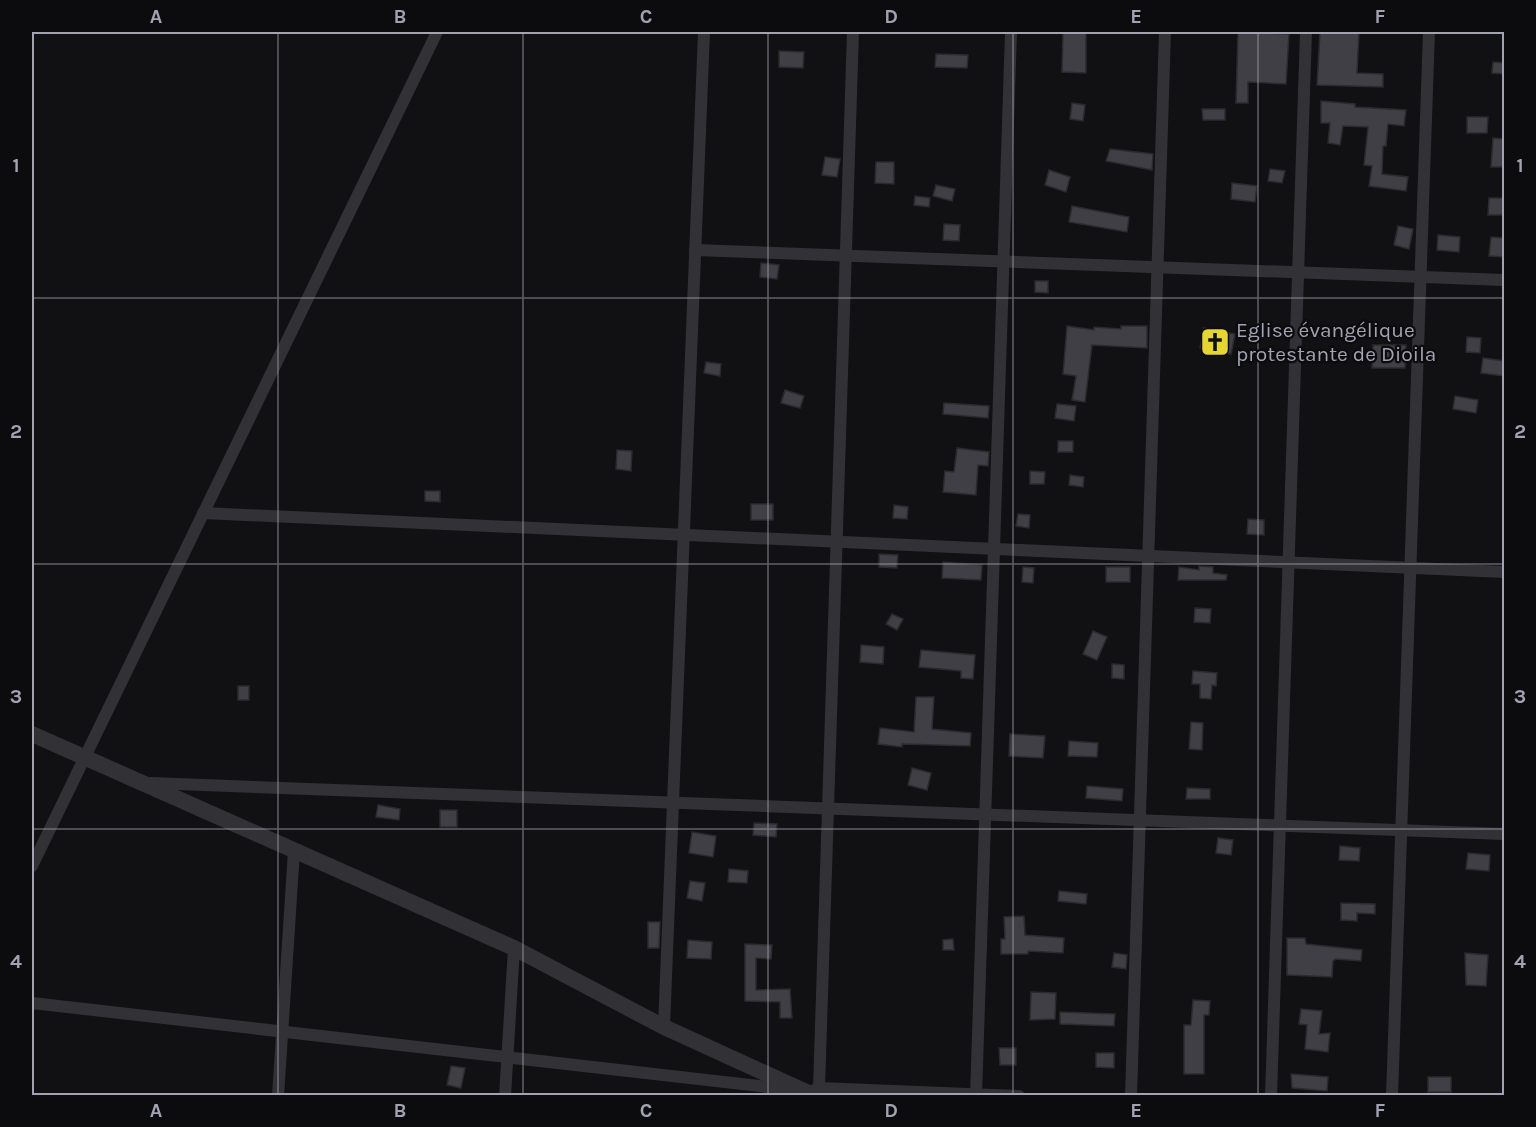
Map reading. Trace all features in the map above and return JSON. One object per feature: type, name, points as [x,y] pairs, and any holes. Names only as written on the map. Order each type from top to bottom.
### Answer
[{"type":"street","points":[[32,866],[437,32]]},
{"type":"street","points":[[664,1027],[704,32]]},
{"type":"street","points":[[814,1092],[828,809],[853,32]]},
{"type":"street","points":[[976,1095],[1011,32]]},
{"type":"street","points":[[1131,1095],[1165,32]]},
{"type":"street","points":[[1271,1095],[1306,32]]},
{"type":"street","points":[[1392,1095],[1429,32]]},
{"type":"street","points":[[695,250],[1504,280]]},
{"type":"street","points":[[204,513],[1504,572]]},
{"type":"street","points":[[32,734],[514,948],[664,1027],[814,1092]]},
{"type":"street","points":[[141,783],[1504,834]]},
{"type":"street","points":[[278,1095],[294,850]]},
{"type":"street","points":[[505,1095],[514,948]]},
{"type":"street","points":[[32,1003],[814,1092],[1019,1095]]},
{"type":"building","points":[[1063,32],[1086,33],[1086,73],[1062,72]]},
{"type":"building","points":[[1238,32],[1289,34],[1286,84],[1248,82],[1248,103],[1236,103]]},
{"type":"building","points":[[1320,32],[1359,32],[1357,73],[1383,74],[1383,87],[1317,85]]},
{"type":"building","points":[[779,51],[804,52],[803,68],[779,67]]},
{"type":"building","points":[[936,54],[968,55],[967,68],[935,67]]},
{"type":"building","points":[[1493,62],[1504,63],[1504,74],[1492,73]]},
{"type":"building","points":[[1321,101],[1355,104],[1355,107],[1406,110],[1404,126],[1388,124],[1386,146],[1383,146],[1382,174],[1408,177],[1406,191],[1369,186],[1372,166],[1364,165],[1368,127],[1343,126],[1340,145],[1328,143],[1330,123],[1321,123]]},
{"type":"building","points":[[1072,103],[1085,105],[1083,121],[1070,119]]},
{"type":"building","points":[[1202,109],[1225,109],[1225,120],[1203,120]]},
{"type":"building","points":[[1467,117],[1488,117],[1487,133],[1467,133]]},
{"type":"building","points":[[1493,138],[1504,139],[1504,167],[1491,167]]},
{"type":"building","points":[[1110,149],[1153,154],[1152,170],[1106,161]]},
{"type":"building","points":[[825,157],[840,159],[837,177],[822,175]]},
{"type":"building","points":[[876,162],[894,162],[894,184],[875,183]]},
{"type":"building","points":[[1270,169],[1285,171],[1282,183],[1268,181]]},
{"type":"building","points":[[1049,170],[1070,177],[1066,192],[1045,185]]},
{"type":"building","points":[[1232,183],[1257,186],[1255,202],[1231,199]]},
{"type":"building","points":[[936,185],[955,189],[952,201],[933,196]]},
{"type":"building","points":[[915,196],[930,198],[929,207],[914,205]]},
{"type":"building","points":[[1489,198],[1504,198],[1504,215],[1488,215]]},
{"type":"building","points":[[1072,206],[1129,217],[1127,232],[1069,222]]},
{"type":"building","points":[[944,224],[960,225],[959,241],[943,240]]},
{"type":"building","points":[[1398,226],[1413,229],[1409,249],[1394,245]]},
{"type":"building","points":[[1438,235],[1460,237],[1459,252],[1437,250]]},
{"type":"building","points":[[1491,237],[1504,238],[1504,257],[1489,256]]},
{"type":"building","points":[[761,263],[779,265],[777,279],[760,277]]},
{"type":"building","points":[[1035,281],[1048,281],[1048,293],[1035,292]]},
{"type":"building","points":[[1067,326],[1094,330],[1094,327],[1121,329],[1121,326],[1147,326],[1147,348],[1092,345],[1085,402],[1072,400],[1076,376],[1063,374]]},
{"type":"building","points":[[1204,328],[1235,334],[1231,354],[1200,348]]},
{"type":"building","points":[[1467,337],[1481,338],[1480,353],[1466,352]]},
{"type":"building","points":[[1373,345],[1406,345],[1405,368],[1372,368]]},
{"type":"building","points":[[1483,358],[1504,361],[1504,376],[1481,373]]},
{"type":"building","points":[[706,362],[721,364],[720,376],[704,373]]},
{"type":"building","points":[[785,390],[804,396],[800,408],[781,403]]},
{"type":"building","points":[[1455,396],[1478,400],[1476,413],[1453,409]]},
{"type":"building","points":[[944,403],[989,406],[988,418],[943,414]]},
{"type":"building","points":[[1057,404],[1076,406],[1074,421],[1055,418]]},
{"type":"building","points":[[1058,441],[1073,441],[1073,452],[1058,452]]},
{"type":"building","points":[[957,448],[989,452],[988,466],[978,465],[976,495],[943,492],[945,471],[954,472]]},
{"type":"building","points":[[617,450],[632,451],[631,471],[616,469]]},
{"type":"building","points":[[1030,471],[1045,472],[1044,484],[1030,484]]},
{"type":"building","points":[[1070,475],[1084,477],[1083,487],[1069,485]]},
{"type":"building","points":[[425,491],[440,491],[440,502],[425,501]]},
{"type":"building","points":[[751,504],[773,504],[773,520],[751,520]]},
{"type":"building","points":[[894,505],[908,507],[907,519],[893,518]]},
{"type":"building","points":[[1018,514],[1030,515],[1029,528],[1016,526]]},
{"type":"building","points":[[1248,519],[1264,520],[1264,535],[1247,534]]},
{"type":"building","points":[[879,554],[898,555],[897,568],[879,567]]},
{"type":"building","points":[[943,562],[982,565],[981,580],[942,578]]},
{"type":"building","points":[[1199,566],[1213,567],[1213,573],[1227,575],[1226,580],[1178,580],[1179,567],[1199,570]]},
{"type":"building","points":[[1023,567],[1034,568],[1033,583],[1022,582]]},
{"type":"building","points":[[1106,567],[1130,567],[1130,582],[1106,582]]},
{"type":"building","points":[[1195,608],[1211,609],[1210,623],[1194,622]]},
{"type":"building","points":[[892,614],[903,619],[897,630],[886,624]]},
{"type":"building","points":[[1093,631],[1107,637],[1097,660],[1083,654]]},
{"type":"building","points":[[861,645],[884,647],[883,664],[860,662]]},
{"type":"building","points":[[921,650],[975,655],[973,679],[961,678],[961,671],[919,667]]},
{"type":"building","points":[[1112,664],[1124,665],[1124,679],[1112,678]]},
{"type":"building","points":[[1193,671],[1217,673],[1216,686],[1212,685],[1211,699],[1200,698],[1200,684],[1192,684]]},
{"type":"building","points":[[238,686],[249,686],[249,700],[238,700]]},
{"type":"building","points":[[916,697],[934,697],[932,729],[971,733],[970,746],[902,744],[902,747],[878,744],[880,728],[914,732]]},
{"type":"building","points":[[1191,722],[1203,723],[1202,750],[1189,749]]},
{"type":"building","points":[[1010,734],[1045,736],[1043,758],[1009,756]]},
{"type":"building","points":[[1069,741],[1098,743],[1097,757],[1068,756]]},
{"type":"building","points":[[912,768],[931,773],[927,790],[908,785]]},
{"type":"building","points":[[1087,786],[1123,789],[1122,801],[1086,798]]},
{"type":"building","points":[[1187,788],[1210,789],[1210,799],[1186,799]]},
{"type":"building","points":[[378,805],[400,809],[399,820],[376,817]]},
{"type":"building","points":[[440,810],[457,810],[457,827],[440,827]]},
{"type":"building","points":[[754,823],[777,824],[776,837],[753,835]]},
{"type":"building","points":[[692,832],[716,836],[713,857],[689,853]]},
{"type":"building","points":[[1218,838],[1233,840],[1231,855],[1216,853]]},
{"type":"building","points":[[1340,846],[1360,848],[1359,861],[1339,860]]},
{"type":"building","points":[[1468,853],[1490,855],[1489,871],[1466,869]]},
{"type":"building","points":[[729,869],[748,871],[747,883],[728,882]]},
{"type":"building","points":[[690,881],[705,883],[702,901],[687,898]]},
{"type":"building","points":[[1059,891],[1087,894],[1086,904],[1058,901]]},
{"type":"building","points":[[1341,903],[1375,904],[1375,914],[1357,913],[1357,921],[1341,920]]},
{"type":"building","points":[[1024,916],[1025,935],[1064,938],[1063,953],[1028,951],[1028,954],[1001,954],[1001,939],[1005,939],[1004,917]]},
{"type":"building","points":[[648,922],[660,922],[659,948],[648,948]]},
{"type":"building","points":[[1287,938],[1305,938],[1306,944],[1362,950],[1361,961],[1336,959],[1333,961],[1332,977],[1287,975]]},
{"type":"building","points":[[953,939],[954,950],[943,950],[943,940]]},
{"type":"building","points":[[688,940],[712,942],[711,959],[687,958]]},
{"type":"building","points":[[745,944],[772,945],[771,959],[756,958],[756,990],[790,989],[792,1018],[780,1018],[780,1002],[745,1001]]},
{"type":"building","points":[[1114,953],[1127,955],[1126,969],[1112,967]]},
{"type":"building","points":[[1465,953],[1488,955],[1486,986],[1466,985]]},
{"type":"building","points":[[1031,992],[1056,993],[1055,1019],[1030,1020]]},
{"type":"building","points":[[1193,1000],[1210,1001],[1209,1015],[1204,1015],[1204,1074],[1184,1074],[1184,1025],[1191,1025]]},
{"type":"building","points":[[1301,1009],[1322,1011],[1319,1034],[1330,1033],[1328,1052],[1305,1049],[1307,1025],[1299,1024]]},
{"type":"building","points":[[1060,1012],[1115,1014],[1114,1026],[1060,1024]]},
{"type":"building","points":[[999,1048],[1016,1048],[1016,1065],[1000,1065]]},
{"type":"building","points":[[1096,1053],[1114,1053],[1114,1068],[1096,1067]]},
{"type":"building","points":[[451,1066],[465,1068],[461,1088],[447,1085]]},
{"type":"building","points":[[1291,1074],[1328,1077],[1327,1091],[1292,1088]]},
{"type":"building","points":[[1428,1077],[1451,1077],[1451,1092],[1428,1092]]},
{"type":"place","name":"Eglise évangélique protestante de Dioila","points":[[1215,342]]}]
